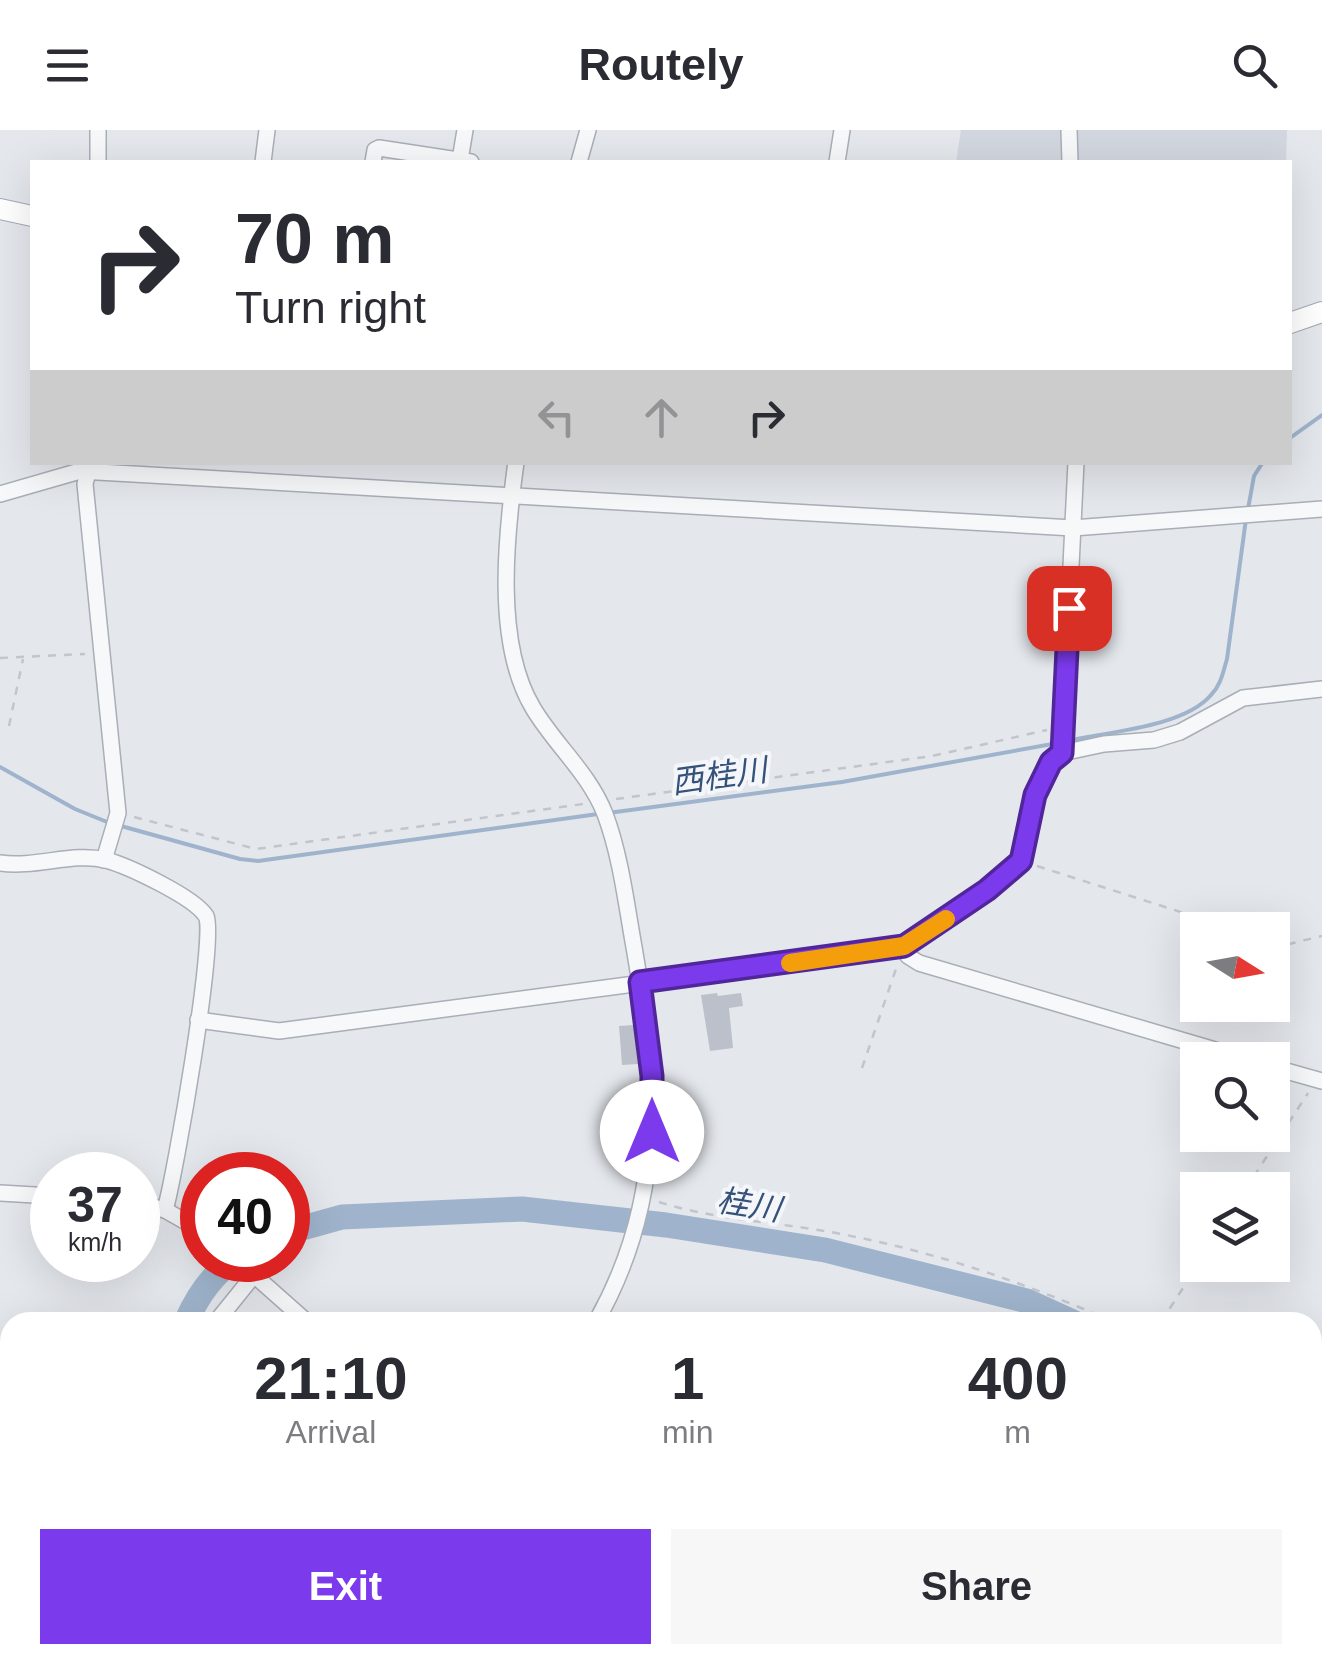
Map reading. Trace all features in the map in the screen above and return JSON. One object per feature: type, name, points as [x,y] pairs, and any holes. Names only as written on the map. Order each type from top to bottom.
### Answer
[{"type":"main road","points":[[0,209],[30,216]]},
{"type":"main road","points":[[1292,322],[1322,312]]},
{"type":"street","points":[[98,130],[98,160]]},
{"type":"street","points":[[263,160],[267,130]]},
{"type":"street","points":[[465,130],[466,160]]},
{"type":"street","points":[[580,160],[588,130]]},
{"type":"street","points":[[837,160],[842,130]]},
{"type":"street","points":[[1069,130],[1070,160]]},
{"type":"street","points":[[373,160],[374,150],[379,148],[459,160]]},
{"type":"street","points":[[268,483],[269,465]]},
{"type":"street","points":[[516,465],[507,546],[509,614],[519,680],[536,713],[603,810],[620,868],[650,1058],[653,1110],[643,1202],[630,1245],[600,1312]]},
{"type":"street","points":[[198,1020],[279,1032],[904,946],[987,890],[1021,861],[1035,795],[1063,740],[1076,465]]},
{"type":"street","points":[[88,472],[85,484],[116,821],[104,860]]},
{"type":"street","points":[[0,494],[70,473],[88,472],[1073,528],[1322,509]]},
{"type":"street","points":[[1063,740],[1104,744],[1154,740],[1180,732],[1243,698],[1322,688]]},
{"type":"street","points":[[0,863],[23,866],[84,858],[104,860],[190,901],[206,917],[210,935],[165,1210]]},
{"type":"street","points":[[904,946],[908,956],[920,963],[1188,1042]]},
{"type":"street","points":[[1290,1072],[1321,1081]]},
{"type":"street","points":[[0,1193],[30,1195]]},
{"type":"street","points":[[160,1209],[180,1219]]},
{"type":"street","points":[[222,1312],[239,1282]]},
{"type":"street","points":[[262,1282],[296,1312]]},
{"type":"path","points":[[0,658],[102,653]]},
{"type":"path","points":[[9,726],[24,656]]},
{"type":"path","points":[[116,821],[256,849],[603,810],[932,756],[1063,740]]},
{"type":"path","points":[[1021,861],[1181,912]]},
{"type":"path","points":[[1290,944],[1322,936]]},
{"type":"path","points":[[862,1068],[904,946]]},
{"type":"path","points":[[1258,1172],[1321,1081]]},
{"type":"path","points":[[643,1202],[918,1250],[1021,1282],[1091,1312]]},
{"type":"path","points":[[1167,1312],[1187,1282]]},
{"type":"shaded area","points":[[961,130],[1287,130],[1286,160],[956,160]]},
{"type":"building","points":[[741,993],[743,1006],[729,1008],[733,1048],[710,1051],[701,995]]},
{"type":"building","points":[[634,1025],[638,1064],[622,1065],[619,1026]]},
{"type":"waterway","name":"西桂川","points":[[1292,437],[1322,415]]},
{"type":"waterway","name":"西桂川","points":[[1248,509],[1254,476],[1261,465]]},
{"type":"waterway","name":"西桂川","points":[[1067,741],[1164,721],[1199,706],[1214,691],[1227,659],[1246,519]]},
{"type":"waterway","name":"西桂川","points":[[608,813],[842,782],[1058,743]]},
{"type":"waterway","name":"西桂川","points":[[0,767],[75,809],[112,824]]},
{"type":"waterway","name":"西桂川","points":[[121,826],[258,861],[598,814]]},
{"type":"waterway","name":"桂川","points":[[310,1226],[342,1217],[522,1209],[666,1225],[825,1250],[1027,1301],[1051,1312]]},
{"type":"waterway","name":"桂川","points":[[191,1312],[210,1282]]},
{"type":"slow traffic","points":[[790,963],[904,946],[946,919]]},
{"type":"route","points":[[652,1132],[652,1076],[640,982],[904,946],[987,890],[1021,861],[1035,795],[1051,762],[1062,753],[1069,608]]}]
